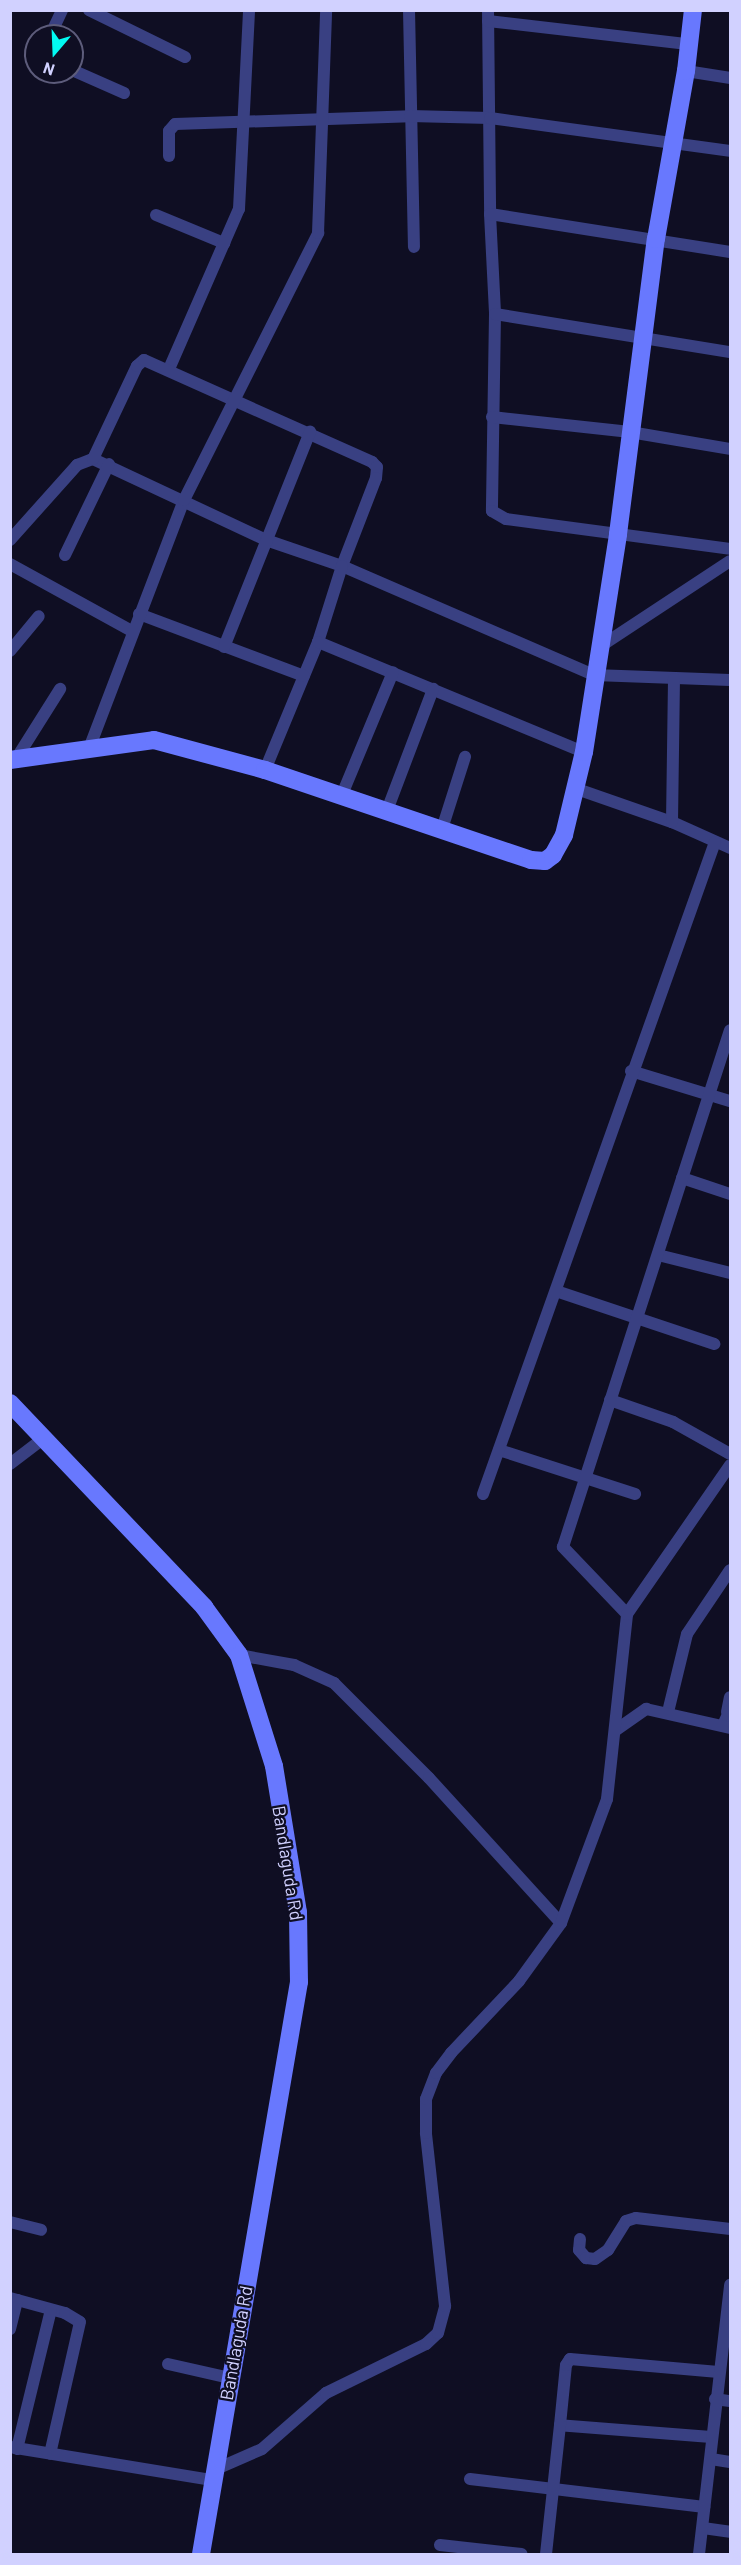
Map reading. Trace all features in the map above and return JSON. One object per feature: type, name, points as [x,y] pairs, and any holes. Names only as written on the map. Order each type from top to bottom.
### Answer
[{"type":"street","points":[[56,24],[62,10]]},
{"type":"street","points":[[89,10],[185,57]]},
{"type":"street","points":[[169,369],[239,209],[246,123],[249,10]]},
{"type":"street","points":[[90,746],[184,500],[318,233],[324,118],[326,10]]},
{"type":"street","points":[[409,10],[414,247]]},
{"type":"street","points":[[13,759],[90,746],[154,740],[265,770],[441,832],[531,860],[545,861],[561,842],[577,789],[584,752],[594,675],[601,646],[618,534],[656,239],[686,71],[693,10]]},
{"type":"street","points":[[688,44],[488,16],[490,214],[495,314],[492,417],[495,515],[730,549]]},
{"type":"street","points":[[686,71],[730,78]]},
{"type":"street","points":[[84,75],[123,93]]},
{"type":"street","points":[[170,156],[169,131],[175,124],[410,116],[490,118],[673,141],[730,151]]},
{"type":"street","points":[[490,214],[730,252]]},
{"type":"street","points":[[156,215],[224,243]]},
{"type":"street","points":[[495,314],[643,336],[730,352]]},
{"type":"street","points":[[93,459],[140,362],[147,360],[310,432],[377,467],[376,478],[342,566],[318,642],[265,770]]},
{"type":"street","points":[[492,417],[630,432],[730,449]]},
{"type":"street","points":[[224,647],[310,432]]},
{"type":"street","points":[[10,540],[77,465],[93,459],[109,464],[266,540],[342,566],[594,675],[730,680]]},
{"type":"street","points":[[65,555],[109,464]]},
{"type":"street","points":[[601,646],[730,561]]},
{"type":"street","points":[[10,564],[132,632]]},
{"type":"street","points":[[139,614],[304,676]]},
{"type":"street","points":[[10,651],[39,616]]},
{"type":"street","points":[[318,642],[584,752]]},
{"type":"street","points":[[341,796],[393,672]]},
{"type":"street","points":[[672,822],[674,679]]},
{"type":"street","points":[[13,759],[60,689]]},
{"type":"street","points":[[386,813],[433,689]]},
{"type":"street","points":[[441,832],[465,757]]},
{"type":"street","points":[[577,789],[672,822],[730,848]]},
{"type":"street","points":[[483,1494],[556,1291],[631,1071],[715,842]]},
{"type":"street","points":[[627,1614],[563,1547],[730,1030]]},
{"type":"street","points":[[631,1071],[730,1101]]},
{"type":"street","points":[[682,1178],[730,1194]]},
{"type":"street","points":[[658,1255],[730,1274]]},
{"type":"street","points":[[556,1291],[714,1344]]},
{"type":"street","points":[[610,1400],[673,1422],[730,1454]]},
{"type":"street","name":"Bandlaguda Rd","points":[[10,1402],[204,1607],[239,1655],[273,1766],[298,1912],[299,1982],[201,2554]]},
{"type":"street","points":[[10,1464],[44,1438]]},
{"type":"street","points":[[499,1450],[635,1494]]},
{"type":"street","points":[[51,2310],[14,2448],[213,2475],[262,2449],[326,2393],[426,2344],[438,2333],[445,2306],[426,2133],[426,2099],[436,2073],[451,2053],[519,1982],[561,1923],[607,1799],[627,1614],[730,1467]]},
{"type":"street","points":[[668,1712],[687,1634],[730,1570]]},
{"type":"street","points":[[239,1655],[294,1665],[334,1683],[429,1778],[561,1923]]},
{"type":"street","points":[[616,1730],[646,1710],[668,1712],[727,1726],[730,1696]]},
{"type":"street","points":[[580,2239],[579,2250],[586,2258],[595,2259],[608,2250],[626,2221],[636,2218],[730,2229]]},
{"type":"street","points":[[10,2222],[41,2230]]},
{"type":"street","points":[[699,2554],[711,2458],[718,2372],[730,2285]]},
{"type":"street","points":[[10,2329],[14,2299],[76,2319],[81,2326],[50,2454]]},
{"type":"street","points":[[546,2554],[566,2365],[570,2359],[718,2372]]},
{"type":"street","points":[[168,2364],[230,2378]]},
{"type":"street","points":[[715,2399],[730,2401]]},
{"type":"street","points":[[560,2425],[711,2437]]},
{"type":"street","points":[[711,2458],[730,2462]]},
{"type":"street","points":[[470,2479],[704,2507]]},
{"type":"street","points":[[703,2528],[730,2532]]},
{"type":"street","points":[[440,2545],[522,2554]]}]
